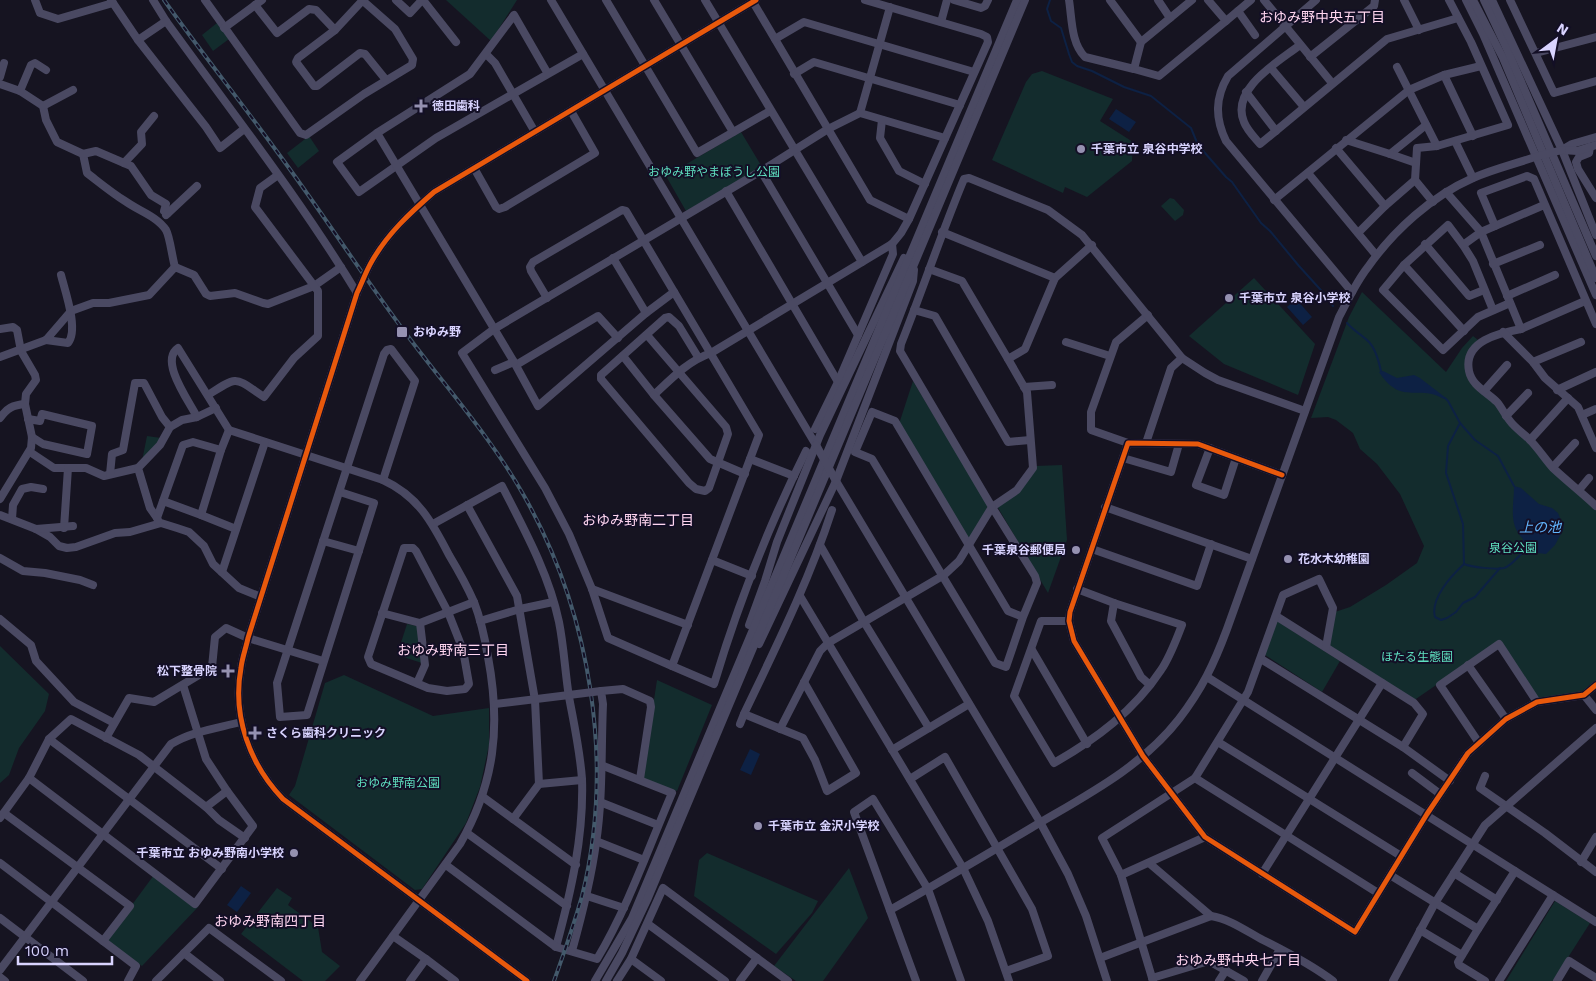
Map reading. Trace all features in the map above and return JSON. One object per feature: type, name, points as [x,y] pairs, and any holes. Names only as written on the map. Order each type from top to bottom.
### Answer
[{"type":"street","points":[[35,0],[40,13],[58,19],[112,2],[138,40],[206,127],[220,148],[244,129]]},
{"type":"street","points":[[153,0],[166,21],[278,175],[357,293]]},
{"type":"street","points":[[205,0],[303,135],[306,135],[364,94],[412,65],[412,59],[394,29],[362,0],[335,30],[298,58],[296,62],[314,86],[317,86],[360,53],[365,54],[386,80]]},
{"type":"street","points":[[396,0],[410,13],[423,0],[456,42]]},
{"type":"street","points":[[551,0],[1040,822],[1078,896],[1107,981]]},
{"type":"street","points":[[606,0],[697,153],[770,110]]},
{"type":"street","points":[[654,0],[733,132]]},
{"type":"street","points":[[705,0],[862,262]]},
{"type":"street","points":[[654,394],[698,357],[711,353],[892,244],[909,219],[988,42],[987,37],[865,0]]},
{"type":"street","points":[[941,22],[947,0]]},
{"type":"street","points":[[954,0],[981,8],[985,6],[988,0]]},
{"type":"street","points":[[606,981],[648,898],[740,668],[1017,0]]},
{"type":"street","points":[[595,981],[632,918],[916,258],[1024,0]]},
{"type":"street","points":[[1069,0],[1075,44],[1085,57],[1159,76],[1251,0]]},
{"type":"street","points":[[1110,0],[1141,42]]},
{"type":"street","points":[[1158,0],[1170,18]]},
{"type":"street","points":[[1134,69],[1141,42],[1192,0]]},
{"type":"street","points":[[1208,0],[1226,21]]},
{"type":"street","points":[[1264,0],[1332,83]]},
{"type":"street","points":[[1316,0],[1228,76],[1217,102],[1218,121],[1226,141],[1352,292]]},
{"type":"street","points":[[1310,57],[1374,6],[1375,0]]},
{"type":"street","points":[[1404,0],[1419,30]]},
{"type":"street","points":[[1432,202],[1415,180],[1417,148],[1437,146],[1508,125],[1471,42],[1449,0]]},
{"type":"street","points":[[1466,0],[1483,34],[1596,294]]},
{"type":"street","points":[[1473,0],[1503,58],[1596,278]]},
{"type":"street","points":[[1484,0],[1596,256]]},
{"type":"street","points":[[1492,0],[1562,150],[1596,235]]},
{"type":"street","points":[[1510,0],[1554,93],[1596,81]]},
{"type":"street","points":[[527,981],[283,799],[260,771],[248,746],[241,722],[240,670],[248,638],[357,293],[370,263],[398,224],[434,192],[754,1],[794,74],[870,200],[909,219]]},
{"type":"street","points":[[224,28],[258,2],[277,33],[309,9],[316,10],[335,30]]},
{"type":"street","points":[[860,113],[878,44],[890,8]]},
{"type":"street","points":[[1238,11],[1255,35]]},
{"type":"street","points":[[548,74],[514,15],[470,74],[377,133],[337,162],[359,192],[436,138],[514,94],[583,54]]},
{"type":"street","points":[[1300,45],[1271,68],[1246,92],[1241,104],[1243,120],[1260,144],[1387,39],[1458,18]]},
{"type":"street","points":[[138,40],[166,21]]},
{"type":"street","points":[[775,39],[804,22],[974,72]]},
{"type":"street","points":[[1536,53],[1596,38]]},
{"type":"street","points":[[486,54],[495,63],[534,132]]},
{"type":"street","points":[[794,74],[814,62],[960,105]]},
{"type":"street","points":[[0,77],[4,63]]},
{"type":"street","points":[[20,91],[31,65],[35,63],[46,70]]},
{"type":"street","points":[[1274,200],[1409,90],[1444,75],[1481,66]]},
{"type":"street","points":[[1397,67],[1437,146]]},
{"type":"street","points":[[1271,68],[1304,107]]},
{"type":"street","points":[[1444,75],[1474,136]]},
{"type":"street","points":[[0,84],[20,91],[43,106],[46,120],[57,142],[83,154],[96,151],[135,170],[151,195],[166,204],[164,211],[168,213]]},
{"type":"street","points":[[43,106],[73,90]]},
{"type":"street","points":[[1246,92],[1276,130]]},
{"type":"street","points":[[474,168],[496,207],[499,209],[505,207],[595,153],[570,111]]},
{"type":"street","points":[[806,451],[731,625],[714,684],[608,638],[592,589],[569,534],[546,488],[462,353],[494,329],[761,171],[828,129],[860,113],[946,138]]},
{"type":"street","points":[[124,163],[142,144],[141,132],[154,116]]},
{"type":"street","points":[[882,120],[880,138],[900,171],[925,184]]},
{"type":"street","points":[[1390,154],[1426,125]]},
{"type":"street","points":[[377,133],[515,363],[538,406],[646,313],[674,292]]},
{"type":"street","points":[[890,910],[1130,768],[1178,719],[1207,677],[1228,629],[1339,317],[1352,292],[1376,255],[1413,217],[1446,192],[1473,178],[1562,150],[1572,144],[1596,137]]},
{"type":"street","points":[[1346,140],[1416,163]]},
{"type":"street","points":[[1456,140],[1473,178]]},
{"type":"street","points":[[1562,150],[1576,151],[1593,146]]},
{"type":"street","points":[[1593,146],[1589,153],[1580,157],[1576,162],[1578,169],[1595,193]]},
{"type":"street","points":[[1336,148],[1385,206]]},
{"type":"street","points":[[83,154],[87,173],[125,202],[160,223],[166,230],[170,238],[170,250],[175,267]]},
{"type":"street","points":[[761,171],[858,335]]},
{"type":"street","points":[[1308,173],[1376,255]]},
{"type":"street","points":[[208,395],[231,380],[238,380],[264,397],[294,358],[318,336],[318,291],[255,207],[260,188],[278,175]]},
{"type":"street","points":[[1495,226],[1481,193],[1527,176],[1534,179],[1596,324]]},
{"type":"street","points":[[1023,617],[1008,610],[895,421],[872,412],[856,452],[872,460],[944,575],[995,663],[1006,667],[1037,583],[1035,576],[900,351],[942,232],[964,179],[969,178],[1048,210],[1072,226],[1092,245],[1182,358],[1218,380],[1304,411]]},
{"type":"street","points":[[1358,233],[1415,180]]},
{"type":"street","points":[[160,223],[197,186]]},
{"type":"street","points":[[726,191],[838,382]]},
{"type":"street","points":[[1446,192],[1481,232],[1521,329]]},
{"type":"street","points":[[1463,245],[1481,232],[1544,206]]},
{"type":"street","points":[[547,298],[531,271],[530,267],[533,262],[622,210],[626,211],[759,435],[672,666]]},
{"type":"street","points":[[1492,310],[1473,261],[1448,226],[1425,244],[1404,265],[1384,290],[1443,350],[1478,317],[1492,310],[1509,299],[1555,275]]},
{"type":"street","points":[[740,668],[736,658],[765,581],[777,542],[816,445],[894,276],[921,229]]},
{"type":"street","points":[[942,232],[1055,278]]},
{"type":"street","points":[[816,429],[893,254],[892,244]]},
{"type":"street","points":[[1425,244],[1469,296],[1484,290]]},
{"type":"street","points":[[1008,358],[1025,349],[1055,278],[1092,245]]},
{"type":"street","points":[[1493,264],[1540,245]]},
{"type":"street","points":[[613,258],[646,313]]},
{"type":"street","points":[[740,668],[752,660],[836,481],[913,281],[916,258]]},
{"type":"street","points":[[1404,265],[1464,331]]},
{"type":"street","points":[[175,267],[194,274],[206,294],[210,296],[235,293],[268,304],[314,286],[341,267]]},
{"type":"street","points":[[0,357],[21,351],[46,340],[69,313],[93,303],[109,303],[149,296],[175,267]]},
{"type":"street","points":[[780,729],[813,662],[828,643],[944,575],[959,561],[969,547],[992,507],[1017,490],[1033,468],[1027,392],[962,281],[929,268]]},
{"type":"street","points":[[46,340],[68,342],[71,339],[73,324],[61,274]]},
{"type":"street","points":[[1585,301],[1521,329],[1503,332],[1482,341],[1473,350],[1470,357],[1469,372],[1472,378],[1497,403],[1510,422],[1530,440],[1553,468],[1596,506]]},
{"type":"street","points":[[914,310],[935,316],[1008,442],[1030,440]]},
{"type":"street","points":[[1148,315],[1116,342],[1091,412],[1091,430],[1128,443],[1198,444],[1282,475]]},
{"type":"street","points":[[496,370],[515,363],[598,316],[618,338]]},
{"type":"street","points":[[647,335],[726,427],[728,434],[709,488],[705,491],[696,489],[689,483],[601,378],[601,375],[665,318],[669,318],[679,326],[698,357]]},
{"type":"street","points":[[0,329],[13,327],[17,330],[21,351],[35,374],[36,380],[26,394],[25,404],[32,437],[30,452],[0,498]]},
{"type":"street","points":[[1503,332],[1533,362],[1545,378],[1578,407],[1596,447]]},
{"type":"street","points":[[1066,342],[1110,356]]},
{"type":"street","points":[[1533,362],[1581,342]]},
{"type":"street","points":[[197,417],[172,370],[171,356],[173,351],[178,348],[229,430],[382,480],[412,498],[433,524],[474,602],[480,621],[491,671],[495,704],[493,752],[483,797],[467,833],[446,865],[360,981]]},
{"type":"street","points":[[340,492],[374,503],[307,715],[280,717],[277,682],[384,354],[387,350],[391,349],[415,381],[382,480]]},
{"type":"street","points":[[623,356],[710,459],[745,474]]},
{"type":"street","points":[[1146,443],[1171,368],[1182,358]]},
{"type":"street","points":[[1484,391],[1507,365]]},
{"type":"street","points":[[1558,390],[1596,372]]},
{"type":"street","points":[[110,474],[112,454],[123,450],[135,382],[144,383],[162,417],[170,427]]},
{"type":"street","points":[[1024,387],[1052,385]]},
{"type":"street","points":[[1506,416],[1528,393]]},
{"type":"street","points":[[1530,440],[1568,398]]},
{"type":"street","points":[[0,418],[2,409],[25,404]]},
{"type":"street","points":[[30,452],[54,468],[86,468],[104,476],[138,468],[160,445],[170,427],[182,420],[197,417],[216,408]]},
{"type":"street","points":[[1582,415],[1596,409]]},
{"type":"street","points":[[28,419],[40,421],[42,414],[92,426],[87,454],[43,444],[32,437]]},
{"type":"street","points":[[201,515],[229,430]]},
{"type":"street","points":[[159,521],[163,502],[183,445],[193,442],[221,450]]},
{"type":"street","points":[[222,572],[265,442]]},
{"type":"street","points":[[1128,443],[1072,603],[1069,622],[1074,640],[1143,756],[1170,794],[1205,837],[1355,932],[1427,814],[1468,753],[1506,719],[1537,702],[1584,695],[1596,685]]},
{"type":"street","points":[[1553,468],[1576,443]]},
{"type":"street","points":[[1123,458],[1171,472],[1179,444]]},
{"type":"street","points":[[1210,448],[1196,485],[1224,495],[1236,458]]},
{"type":"street","points":[[750,459],[794,476]]},
{"type":"street","points":[[64,528],[68,468]]},
{"type":"street","points":[[138,468],[150,508],[159,521],[189,532],[204,546],[213,564],[239,588],[261,597]]},
{"type":"street","points":[[1579,490],[1589,478]]},
{"type":"street","points":[[433,524],[502,486],[530,543],[559,620],[569,695],[580,754],[582,780],[581,825],[576,865],[556,946]]},
{"type":"street","points":[[12,518],[13,505],[22,489],[31,487],[43,488]]},
{"type":"street","points":[[5,490],[17,497]]},
{"type":"street","points":[[163,502],[236,529]]},
{"type":"street","points":[[467,505],[517,596],[535,700],[539,784],[513,819]]},
{"type":"street","points":[[1105,507],[1252,559]]},
{"type":"street","points":[[740,724],[800,596],[832,510]]},
{"type":"street","points":[[0,515],[12,518],[36,529],[50,537],[59,546],[67,548],[76,547],[115,533],[130,532],[159,521]]},
{"type":"street","points":[[36,529],[73,526]]},
{"type":"street","points":[[323,540],[359,551]]},
{"type":"street","points":[[1092,549],[1197,586],[1211,544]]},
{"type":"street","points":[[820,545],[864,622],[929,728]]},
{"type":"street","points":[[404,548],[413,548],[448,612],[463,650],[469,684],[465,690],[447,691],[428,688],[370,664],[368,657],[382,614],[404,548]]},
{"type":"street","points":[[0,558],[29,573],[45,573],[80,580],[93,585]]},
{"type":"street","points":[[712,560],[752,576]]},
{"type":"street","points":[[1244,981],[1209,961],[1152,979],[1121,875],[1102,838],[1195,778],[1243,700],[1283,595],[1319,579],[1333,608],[1326,647]]},
{"type":"street","points":[[1069,622],[1041,621],[1014,696],[1054,763],[1087,744],[1120,718],[1162,669],[1182,625],[1114,603],[1077,588]]},
{"type":"street","points":[[592,589],[688,625]]},
{"type":"street","points":[[800,596],[963,868],[988,921],[1009,981]]},
{"type":"street","points":[[382,614],[420,623],[474,602]]},
{"type":"street","points":[[480,621],[520,609],[553,602]]},
{"type":"street","points":[[1114,603],[1110,621],[1141,676],[1150,685]]},
{"type":"street","points":[[1276,616],[1414,703],[1423,714],[1403,746]]},
{"type":"street","points":[[0,618],[31,645],[36,661],[74,702],[114,723]]},
{"type":"street","points":[[417,683],[425,665],[420,623]]},
{"type":"street","points":[[106,738],[129,698],[154,702],[212,667],[214,637],[226,628],[248,638],[323,661]]},
{"type":"street","points":[[1479,743],[1440,684],[1499,644],[1537,702]]},
{"type":"street","points":[[1032,650],[1087,744]]},
{"type":"street","points":[[1260,659],[1403,746],[1450,781]]},
{"type":"street","points":[[1468,665],[1506,719]]},
{"type":"street","points":[[1207,677],[1596,922]]},
{"type":"street","points":[[744,714],[803,738],[815,760],[827,791],[856,773],[804,682]]},
{"type":"street","points":[[1262,874],[1382,683]]},
{"type":"street","points":[[30,778],[195,904],[253,826],[206,759],[183,685]]},
{"type":"street","points":[[495,704],[623,689],[650,701],[651,707],[640,779]]},
{"type":"street","points":[[572,951],[587,896],[596,841],[600,802],[603,704],[601,691]]},
{"type":"street","points":[[1584,695],[1596,710]]},
{"type":"street","points":[[892,750],[969,704]]},
{"type":"street","points":[[103,941],[130,906],[2,816],[30,778],[49,739],[71,719],[139,755],[245,838]]},
{"type":"street","points":[[0,970],[171,744],[182,737],[241,722]]},
{"type":"street","points":[[1393,981],[1435,903],[1485,825],[1594,732]]},
{"type":"street","points":[[49,739],[222,869]]},
{"type":"street","points":[[1218,742],[1401,856]]},
{"type":"street","points":[[910,779],[945,757],[1032,908],[1048,956],[1006,971]]},
{"type":"street","points":[[446,865],[556,946],[597,959],[610,938],[624,908],[672,792],[601,765]]},
{"type":"street","points":[[1412,773],[1440,794]]},
{"type":"street","points":[[1485,776],[1480,788],[1545,833],[1596,872]]},
{"type":"street","points":[[1195,778],[1378,893]]},
{"type":"street","points":[[539,784],[582,780]]},
{"type":"street","points":[[206,806],[227,791]]},
{"type":"street","points":[[483,797],[576,865]]},
{"type":"street","points":[[916,981],[854,812],[873,799],[928,889],[961,981]]},
{"type":"street","points":[[600,802],[658,825]]},
{"type":"street","points":[[467,833],[567,906]]},
{"type":"street","points":[[1121,875],[1205,837]]},
{"type":"street","points":[[1581,862],[1596,837]]},
{"type":"street","points":[[596,841],[644,860]]},
{"type":"street","points":[[0,863],[136,966],[128,981]]},
{"type":"street","points":[[1149,863],[1211,916]]},
{"type":"street","points":[[1485,981],[1459,965],[1458,962],[1515,871]]},
{"type":"street","points":[[1454,873],[1497,900]]},
{"type":"street","points":[[1390,875],[1478,929]]},
{"type":"street","points":[[618,981],[648,924],[663,888],[788,981]]},
{"type":"street","points":[[1500,981],[1553,895]]},
{"type":"street","points":[[587,896],[624,908]]},
{"type":"street","points":[[1100,958],[1211,916],[1223,918],[1325,974],[1333,981]]},
{"type":"street","points":[[0,918],[83,981]]},
{"type":"street","points":[[648,924],[725,981]]},
{"type":"street","points":[[157,981],[209,928],[281,981]]},
{"type":"street","points":[[1420,930],[1462,955]]},
{"type":"street","points":[[393,936],[455,981]]},
{"type":"street","points":[[1262,981],[1280,949]]},
{"type":"street","points":[[184,953],[220,981]]},
{"type":"street","points":[[740,981],[757,958]]},
{"type":"street","points":[[631,959],[661,981]]},
{"type":"street","points":[[410,981],[426,960]]},
{"type":"street","points":[[1557,981],[1569,961],[1596,978]]},
{"type":"street","points":[[1219,981],[1226,970]]},
{"type":"street","points":[[0,978],[5,981]]},
{"type":"green space","points":[[446,0],[517,0],[491,41]]},
{"type":"green space","points":[[217,23],[229,39],[213,51],[202,35]]},
{"type":"green space","points":[[1042,71],[1113,99],[1100,121],[1133,142],[1132,161],[1087,197],[1065,187],[1063,193],[992,160],[1026,82],[1032,74]]},
{"type":"green space","name":"おゆみ野やまぼうし公園","points":[[741,132],[762,167],[686,211],[666,176]]},
{"type":"green space","points":[[309,136],[319,151],[298,168],[287,153]]},
{"type":"green space","points":[[1170,198],[1174,199],[1184,210],[1183,215],[1175,221],[1161,206]]},
{"type":"green space","points":[[1254,278],[1315,344],[1298,395],[1224,364],[1189,336]]},
{"type":"green space","name":"泉谷公園","points":[[1362,292],[1446,372],[1462,348],[1473,336],[1478,340],[1471,348],[1467,367],[1528,442],[1596,510],[1596,682],[1585,691],[1539,699],[1500,641],[1413,701],[1329,646],[1335,612],[1350,607],[1417,563],[1424,546],[1400,494],[1377,464],[1360,449],[1353,433],[1336,420],[1328,417],[1311,418],[1349,317]]},
{"type":"green space","points":[[913,381],[987,504],[987,509],[968,542],[899,424]]},
{"type":"green space","points":[[147,436],[161,438],[142,461]]},
{"type":"green space","points":[[1062,465],[1067,540],[1048,593],[997,506],[1035,466]]},
{"type":"green space","points":[[1277,621],[1340,661],[1322,692],[1265,655]]},
{"type":"green space","points":[[407,624],[417,626],[422,663],[397,655]]},
{"type":"green space","points":[[0,646],[49,694],[45,711],[19,748],[9,775],[0,783]]},
{"type":"green space","name":"おゆみ野南公園","points":[[344,675],[433,716],[489,708],[489,745],[480,787],[466,823],[422,889],[415,890],[289,795],[295,786],[325,683]]},
{"type":"green space","points":[[657,680],[712,705],[677,791],[642,779]]},
{"type":"green space","points":[[707,853],[818,901],[812,913],[776,954],[694,896],[699,860]]},
{"type":"green space","points":[[849,868],[868,918],[823,981],[796,981],[774,966]]},
{"type":"green space","points":[[154,875],[198,907],[142,966],[106,940]]},
{"type":"green space","points":[[277,888],[292,898],[288,905],[318,927],[322,952],[340,966],[325,981],[303,981],[241,934]]},
{"type":"green space","points":[[1555,901],[1590,923],[1553,981],[1506,981]]},
{"type":"water","points":[[1116,109],[1136,122],[1129,132],[1109,119]]},
{"type":"water","points":[[1296,299],[1312,317],[1303,325],[1287,307]]},
{"type":"water","points":[[1383,371],[1397,378],[1414,375],[1446,398],[1426,393],[1403,392],[1395,389],[1387,383],[1379,372]]},
{"type":"water","name":"上の池","points":[[1514,486],[1521,488],[1539,504],[1552,508],[1558,513],[1564,528],[1555,545],[1546,554],[1522,553],[1523,539],[1515,527],[1514,521]]},
{"type":"water","points":[[750,749],[760,754],[751,775],[740,770]]},
{"type":"water","points":[[241,886],[251,893],[237,912],[227,905]]},
{"type":"waterway","points":[[1050,0],[1047,9],[1051,21],[1061,28],[1072,62],[1124,87],[1151,96],[1191,128],[1198,145],[1232,182],[1261,223],[1270,231],[1333,306]]},
{"type":"waterway","points":[[1347,323],[1374,348],[1381,371]]},
{"type":"waterway","points":[[1445,398],[1460,423],[1475,440],[1498,456],[1514,486]]},
{"type":"waterway","points":[[1460,423],[1448,446],[1446,473],[1463,524],[1464,564],[1448,581],[1439,595],[1434,610],[1435,617],[1441,620],[1456,612],[1463,603],[1475,597],[1500,568]]},
{"type":"waterway","points":[[1464,564],[1484,568],[1504,568],[1522,553]]},
{"type":"railway","points":[[164,0],[294,175],[404,331],[496,452],[523,494],[546,540],[566,588],[580,638],[590,690],[596,742],[596,794],[592,845],[582,896],[554,981]]},
{"type":"cycle path","points":[[527,981],[283,799],[271,786],[253,755],[246,739],[242,722],[239,704],[242,660],[357,293],[378,251],[392,232],[434,192],[756,0]]},
{"type":"cycle path","points":[[1282,475],[1198,444],[1128,443],[1070,612],[1069,621],[1074,641],[1143,756],[1205,837],[1355,932],[1427,814],[1468,753],[1506,719],[1537,702],[1584,695],[1596,685]]},
{"type":"place","name":"徳田歯科","points":[[421,106]]},
{"type":"place","name":"千葉市立 泉谷中学校","points":[[1081,149]]},
{"type":"place","name":"千葉市立 泉谷小学校","points":[[1229,298]]},
{"type":"place","name":"おゆみ野","points":[[402,332]]},
{"type":"place","name":"千葉泉谷郵便局","points":[[1076,550]]},
{"type":"place","name":"花水木幼稚園","points":[[1288,559]]},
{"type":"place","name":"松下整骨院","points":[[228,671]]},
{"type":"place","name":"さくら歯科クリニック","points":[[255,733]]},
{"type":"place","name":"千葉市立 金沢小学校","points":[[758,826]]},
{"type":"place","name":"千葉市立 おゆみ野南小学校","points":[[294,853]]},
{"type":"district","name":"おゆみ野中央五丁目","points":[[1322,17]]},
{"type":"district","name":"おゆみ野南二丁目","points":[[638,520]]},
{"type":"district","name":"おゆみ野南三丁目","points":[[453,650]]},
{"type":"district","name":"おゆみ野南四丁目","points":[[270,921]]},
{"type":"district","name":"おゆみ野中央七丁目","points":[[1238,960]]},
{"type":"park label","name":"ほたる生態園","points":[[1417,657]]}]
